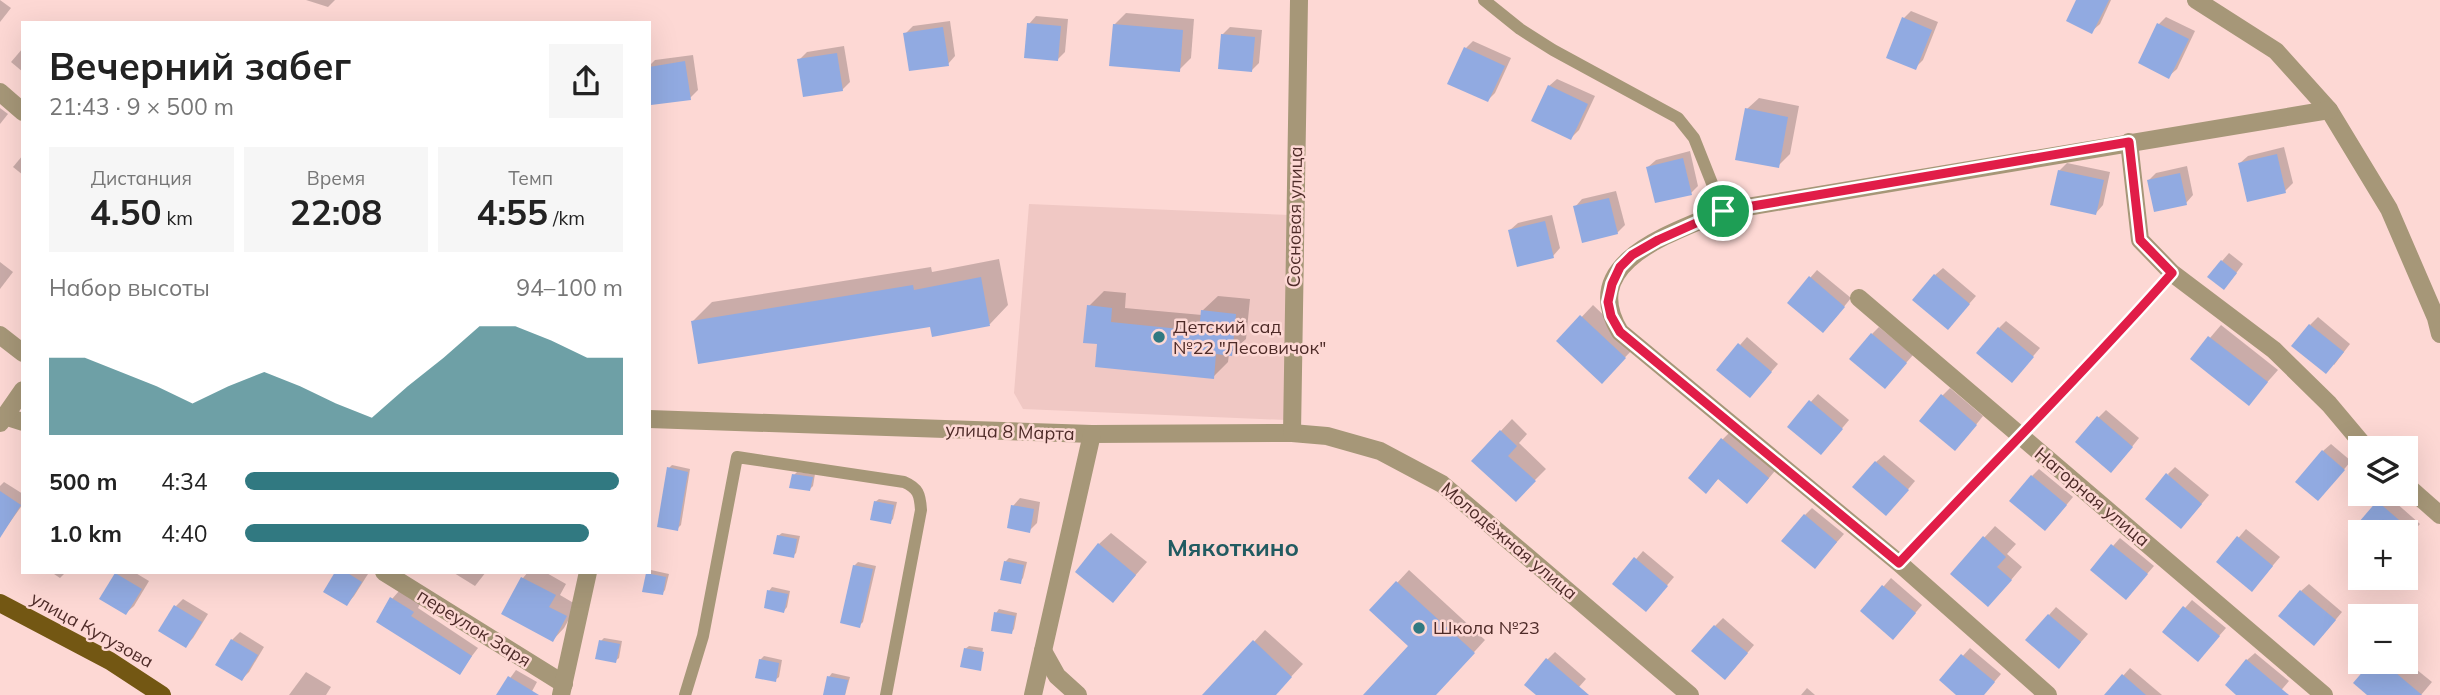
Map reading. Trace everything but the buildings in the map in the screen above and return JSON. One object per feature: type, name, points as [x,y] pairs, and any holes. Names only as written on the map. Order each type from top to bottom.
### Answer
[{"type":"main road","name":"улица Кутузова","points":[[0,603],[110,661],[162,695]]},
{"type":"street","name":"Сосновая улица","points":[[1292,433],[1299,0]]},
{"type":"street","points":[[2196,0],[2276,51],[2329,110],[2389,209],[2436,318],[2440,334]]},
{"type":"street","points":[[0,92],[21,110]]},
{"type":"street","points":[[2048,695],[1899,563],[1620,332],[1611,316],[1608,302],[1620,267],[1632,255],[1658,240],[1723,211],[2329,110]]},
{"type":"street","points":[[2129,142],[2140,240],[2172,273],[2274,350],[2329,404],[2357,436]]},
{"type":"street","name":"Нагорная улица","points":[[1859,298],[2324,695]]},
{"type":"street","points":[[0,335],[21,351]]},
{"type":"street","points":[[21,393],[2,419],[21,422]]},
{"type":"street","name":"улица 8 Марта","points":[[651,419],[1092,434],[1033,695]]},
{"type":"street","name":"Молодёжная улица","points":[[1092,434],[1292,433],[1327,436],[1353,442],[1408,464],[1442,484],[1690,695]]},
{"type":"street","points":[[2418,496],[2440,515]]},
{"type":"street","name":"переулок Заря","points":[[387,574],[562,690],[588,574]]},
{"type":"street","points":[[1043,651],[1057,676],[1078,695]]},
{"type":"lane","points":[[1484,0],[1553,50],[1678,118],[1694,138],[1723,211]]},
{"type":"lane","points":[[1899,563],[2019,435],[2097,358],[2172,273]]},
{"type":"lane","points":[[685,695],[703,636],[737,457],[904,482],[915,487],[920,497],[921,510],[886,695]]},
{"type":"shaded area","points":[[1029,204],[1290,215],[1286,420],[1023,409],[1014,393]]},
{"type":"place","name":"Детский сад №22 \"Лесовичок\"","points":[[1159,337]]},
{"type":"place","name":"Школа №23","points":[[1419,628]]},
{"type":"district","name":"Мякоткино","points":[[1233,548]]},
{"type":"route","points":[[2129,142],[2140,240],[2172,273],[2097,358],[2019,435],[1899,563],[1620,332],[1611,316],[1608,302],[1612,284],[1620,267],[1632,255],[1658,240],[1723,211],[2129,142]]}]
